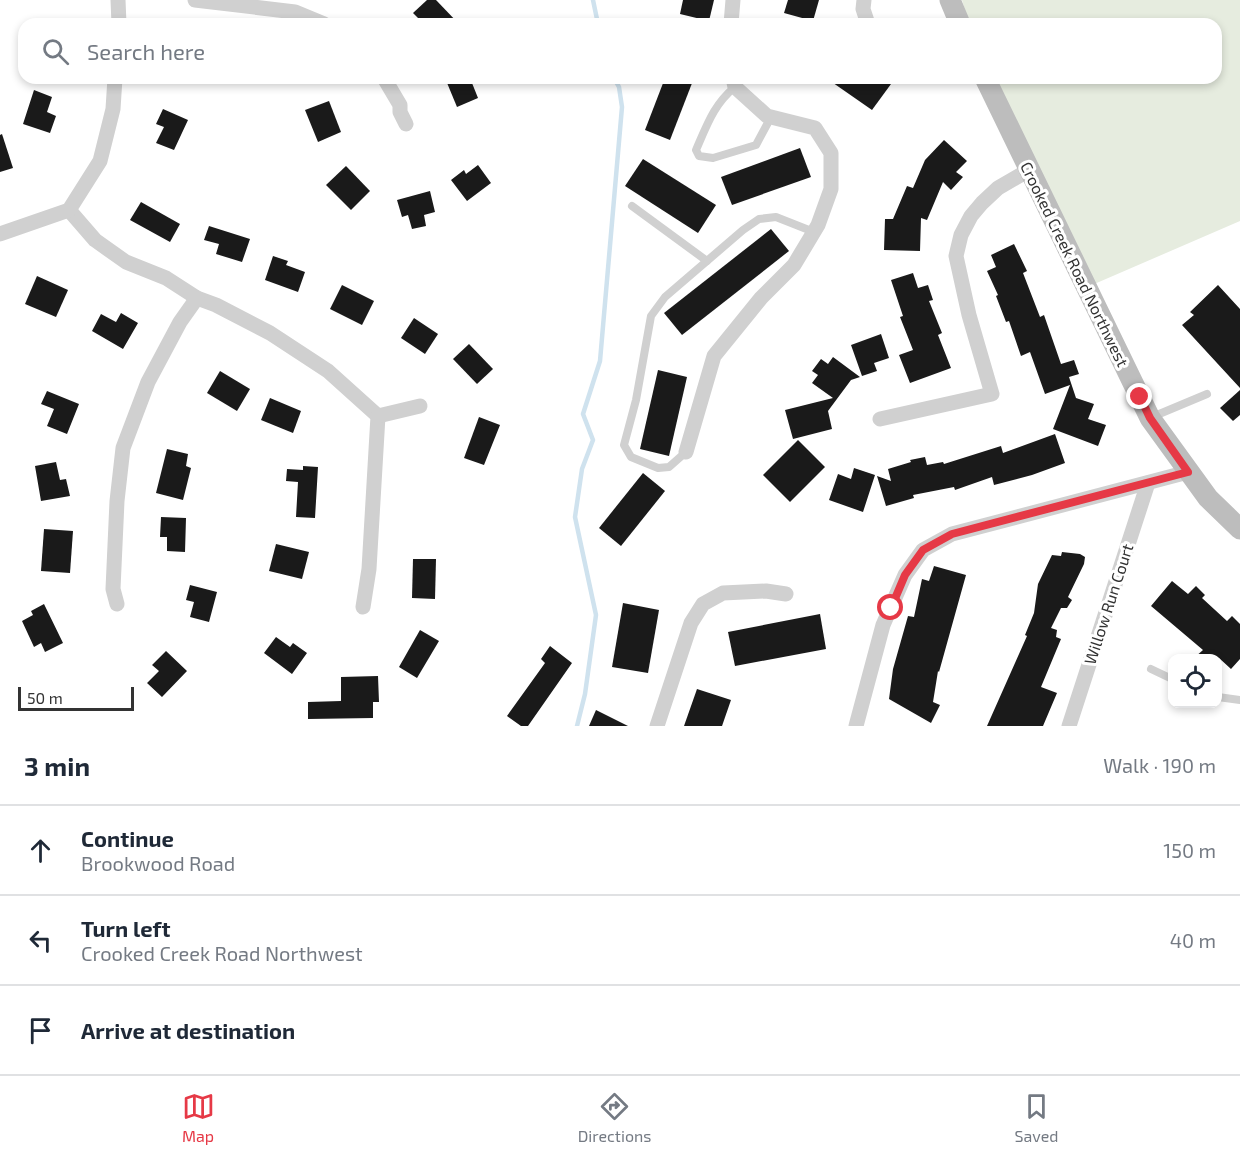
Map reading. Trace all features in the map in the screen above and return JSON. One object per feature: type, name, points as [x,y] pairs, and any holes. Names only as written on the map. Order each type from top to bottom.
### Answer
[{"type":"street","points":[[118,0],[118,18]]},
{"type":"street","points":[[195,0],[295,12],[310,18]]},
{"type":"street","points":[[732,18],[733,0]]},
{"type":"street","points":[[864,0],[863,9],[866,18]]},
{"type":"street","points":[[950,0],[958,18]]},
{"type":"street","points":[[0,234],[69,210],[100,161],[113,109],[115,84]]},
{"type":"street","points":[[388,84],[400,105],[400,112],[406,124]]},
{"type":"street","points":[[686,452],[714,356],[761,298],[794,265],[814,232],[831,189],[831,153],[815,128],[767,116],[736,84]]},
{"type":"street","name":"Crooked Creek Road Northwest","points":[[988,84],[1150,418],[1209,498],[1240,529]]},
{"type":"street","points":[[880,419],[992,394],[966,304],[956,256],[961,235],[971,216],[982,203],[998,188],[1029,170]]},
{"type":"street","points":[[69,210],[95,240],[126,262],[166,278],[197,298],[216,304],[270,333],[318,365],[378,416]]},
{"type":"street","points":[[117,604],[113,589],[117,501],[123,448],[148,382],[180,322],[197,298]]},
{"type":"street","points":[[378,416],[420,406]]},
{"type":"street","points":[[363,607],[369,569],[378,416]]},
{"type":"street","points":[[856,726],[883,625],[905,575],[923,550],[952,534],[1188,472]]},
{"type":"street","name":"Willow Run Court","points":[[1069,726],[1148,483]]},
{"type":"street","points":[[657,726],[691,623],[703,604],[723,593],[766,591],[786,594]]},
{"type":"lane","points":[[732,84],[715,109],[696,150],[699,156],[713,158],[756,145],[771,117]]},
{"type":"lane","points":[[632,206],[707,261]]},
{"type":"lane","points":[[686,452],[669,467],[658,468],[631,457],[624,445],[636,400],[651,316],[665,297],[742,230],[759,219],[777,217],[814,232]]},
{"type":"lane","points":[[1150,418],[1207,394]]},
{"type":"lane","points":[[1151,669],[1168,677]]},
{"type":"lane","points":[[1222,698],[1240,700]]},
{"type":"shaded area","points":[[962,0],[1240,0],[1240,221],[1092,285],[990,84],[1222,84],[1222,18],[967,18]]},
{"type":"building","points":[[427,0],[436,0],[453,18],[418,18],[413,13]]},
{"type":"building","points":[[683,0],[714,0],[710,18],[680,14]]},
{"type":"building","points":[[788,0],[819,0],[814,18],[802,18],[784,13]]},
{"type":"building","points":[[447,84],[472,84],[478,98],[457,107]]},
{"type":"building","points":[[663,84],[692,84],[670,140],[645,130]]},
{"type":"building","points":[[835,84],[891,84],[872,110]]},
{"type":"building","points":[[34,90],[52,97],[47,112],[56,116],[50,133],[23,124]]},
{"type":"building","points":[[329,101],[341,132],[318,142],[305,110]]},
{"type":"building","points":[[163,109],[188,120],[174,150],[156,143],[164,127],[156,124]]},
{"type":"building","points":[[2,134],[13,168],[0,172],[0,135]]},
{"type":"building","points":[[944,140],[967,161],[956,172],[963,177],[951,190],[943,182],[927,220],[921,218],[920,251],[884,250],[885,219],[893,219],[907,186],[913,188],[925,160]]},
{"type":"building","points":[[800,148],[811,177],[732,205],[721,177]]},
{"type":"building","points":[[643,159],[716,205],[698,233],[625,186]]},
{"type":"building","points":[[478,165],[491,183],[467,201],[451,180],[464,170],[466,174]]},
{"type":"building","points":[[346,166],[370,191],[351,210],[326,185]]},
{"type":"building","points":[[430,191],[435,212],[424,215],[426,226],[412,229],[408,215],[402,217],[397,200]]},
{"type":"building","points":[[141,202],[180,224],[170,242],[130,220]]},
{"type":"building","points":[[209,226],[250,239],[242,262],[216,254],[219,244],[204,240]]},
{"type":"building","points":[[771,229],[789,251],[682,335],[664,313]]},
{"type":"building","points":[[1014,244],[1027,271],[1023,273],[1040,317],[1044,315],[1061,364],[1074,360],[1079,374],[1069,377],[1076,398],[1094,404],[1088,419],[1106,425],[1098,446],[1053,429],[1070,385],[1045,394],[1030,352],[1021,356],[1009,321],[1006,322],[996,296],[998,295],[987,271],[996,267],[991,255]]},
{"type":"building","points":[[273,256],[288,261],[286,265],[305,272],[298,292],[265,280]]},
{"type":"building","points":[[913,273],[918,288],[928,285],[933,300],[929,301],[942,333],[938,335],[951,368],[910,383],[899,355],[913,350],[900,317],[903,316],[891,280]]},
{"type":"building","points":[[37,276],[68,290],[56,317],[25,304]]},
{"type":"building","points":[[342,285],[374,301],[362,325],[330,309]]},
{"type":"building","points":[[1218,285],[1240,309],[1240,388],[1182,325],[1194,315],[1190,312]]},
{"type":"building","points":[[121,313],[138,323],[123,349],[92,331],[101,314],[116,322]]},
{"type":"building","points":[[414,318],[438,334],[425,354],[401,338]]},
{"type":"building","points":[[881,334],[889,358],[874,363],[877,371],[862,376],[851,345]]},
{"type":"building","points":[[469,344],[493,369],[477,384],[453,359]]},
{"type":"building","points":[[833,357],[860,377],[851,380],[828,411],[832,429],[793,439],[785,410],[833,398],[812,383],[818,375],[812,371],[821,359],[828,364]]},
{"type":"building","points":[[658,370],[687,377],[669,456],[640,449]]},
{"type":"building","points":[[220,371],[250,389],[237,411],[207,393]]},
{"type":"building","points":[[1240,390],[1240,415],[1233,421],[1220,408]]},
{"type":"building","points":[[47,391],[79,404],[67,434],[47,426],[54,409],[41,404]]},
{"type":"building","points":[[270,398],[301,411],[293,433],[261,420]]},
{"type":"building","points":[[479,417],[500,425],[484,465],[464,458]]},
{"type":"building","points":[[1055,434],[1065,463],[994,485],[992,477],[955,490],[954,487],[913,495],[914,498],[886,506],[877,476],[891,481],[888,469],[925,457],[927,465],[943,462],[944,464],[1001,446],[1003,453]]},
{"type":"building","points":[[798,440],[825,467],[790,502],[763,475]]},
{"type":"building","points":[[167,449],[188,454],[186,466],[191,468],[183,500],[156,493]]},
{"type":"building","points":[[56,462],[60,480],[66,479],[70,496],[41,501],[35,466]]},
{"type":"building","points":[[303,466],[318,467],[315,518],[296,517],[298,482],[286,481],[287,469],[303,470]]},
{"type":"building","points":[[854,468],[875,475],[863,512],[829,500],[838,474],[851,479]]},
{"type":"building","points":[[643,473],[665,491],[621,546],[599,528]]},
{"type":"building","points":[[161,517],[186,518],[185,552],[167,551],[167,537],[160,537]]},
{"type":"building","points":[[44,529],[73,531],[70,573],[41,571]]},
{"type":"building","points":[[276,544],[309,552],[302,579],[269,571]]},
{"type":"building","points":[[1062,552],[1080,554],[1085,557],[1084,564],[1068,597],[1072,600],[1067,608],[1061,608],[1051,628],[1057,630],[1056,637],[1061,639],[1041,687],[1057,693],[1043,726],[987,726],[1027,636],[1025,635],[1034,613],[1038,584],[1052,555],[1061,556]]},
{"type":"building","points":[[413,559],[436,559],[435,599],[412,598]]},
{"type":"building","points":[[934,566],[966,575],[938,671],[933,702],[940,705],[931,723],[889,699],[893,669],[908,616],[914,617],[922,579],[929,581]]},
{"type":"building","points":[[1172,581],[1188,594],[1196,586],[1205,595],[1202,598],[1227,621],[1232,616],[1240,624],[1240,659],[1231,669],[1222,661],[1222,654],[1198,654],[1203,650],[1151,606]]},
{"type":"building","points":[[190,585],[217,592],[209,622],[190,617],[194,602],[186,600]]},
{"type":"building","points":[[623,603],[659,610],[648,673],[612,667]]},
{"type":"building","points":[[44,604],[63,643],[45,652],[41,643],[34,647],[22,621],[33,615],[31,611]]},
{"type":"building","points":[[820,614],[826,649],[735,666],[728,632]]},
{"type":"building","points":[[420,630],[439,641],[417,678],[399,667]]},
{"type":"building","points":[[276,637],[290,647],[293,643],[307,653],[292,674],[264,653]]},
{"type":"building","points":[[550,646],[572,663],[528,726],[521,726],[507,716],[545,663],[541,659]]},
{"type":"building","points":[[166,651],[187,671],[162,697],[147,683],[159,671],[152,665]]},
{"type":"building","points":[[378,676],[379,702],[373,702],[373,718],[308,719],[308,702],[341,701],[341,677]]},
{"type":"building","points":[[697,689],[731,700],[722,726],[684,726]]},
{"type":"building","points":[[596,710],[628,726],[589,726]]},
{"type":"waterway","points":[[593,0],[597,18]]},
{"type":"waterway","points":[[577,726],[585,694],[596,615],[575,517],[582,469],[593,440],[583,414],[600,361],[622,107],[617,84]]},
{"type":"route","points":[[891,608],[905,575],[923,550],[952,534],[1188,472],[1150,418],[1140,397]]}]
